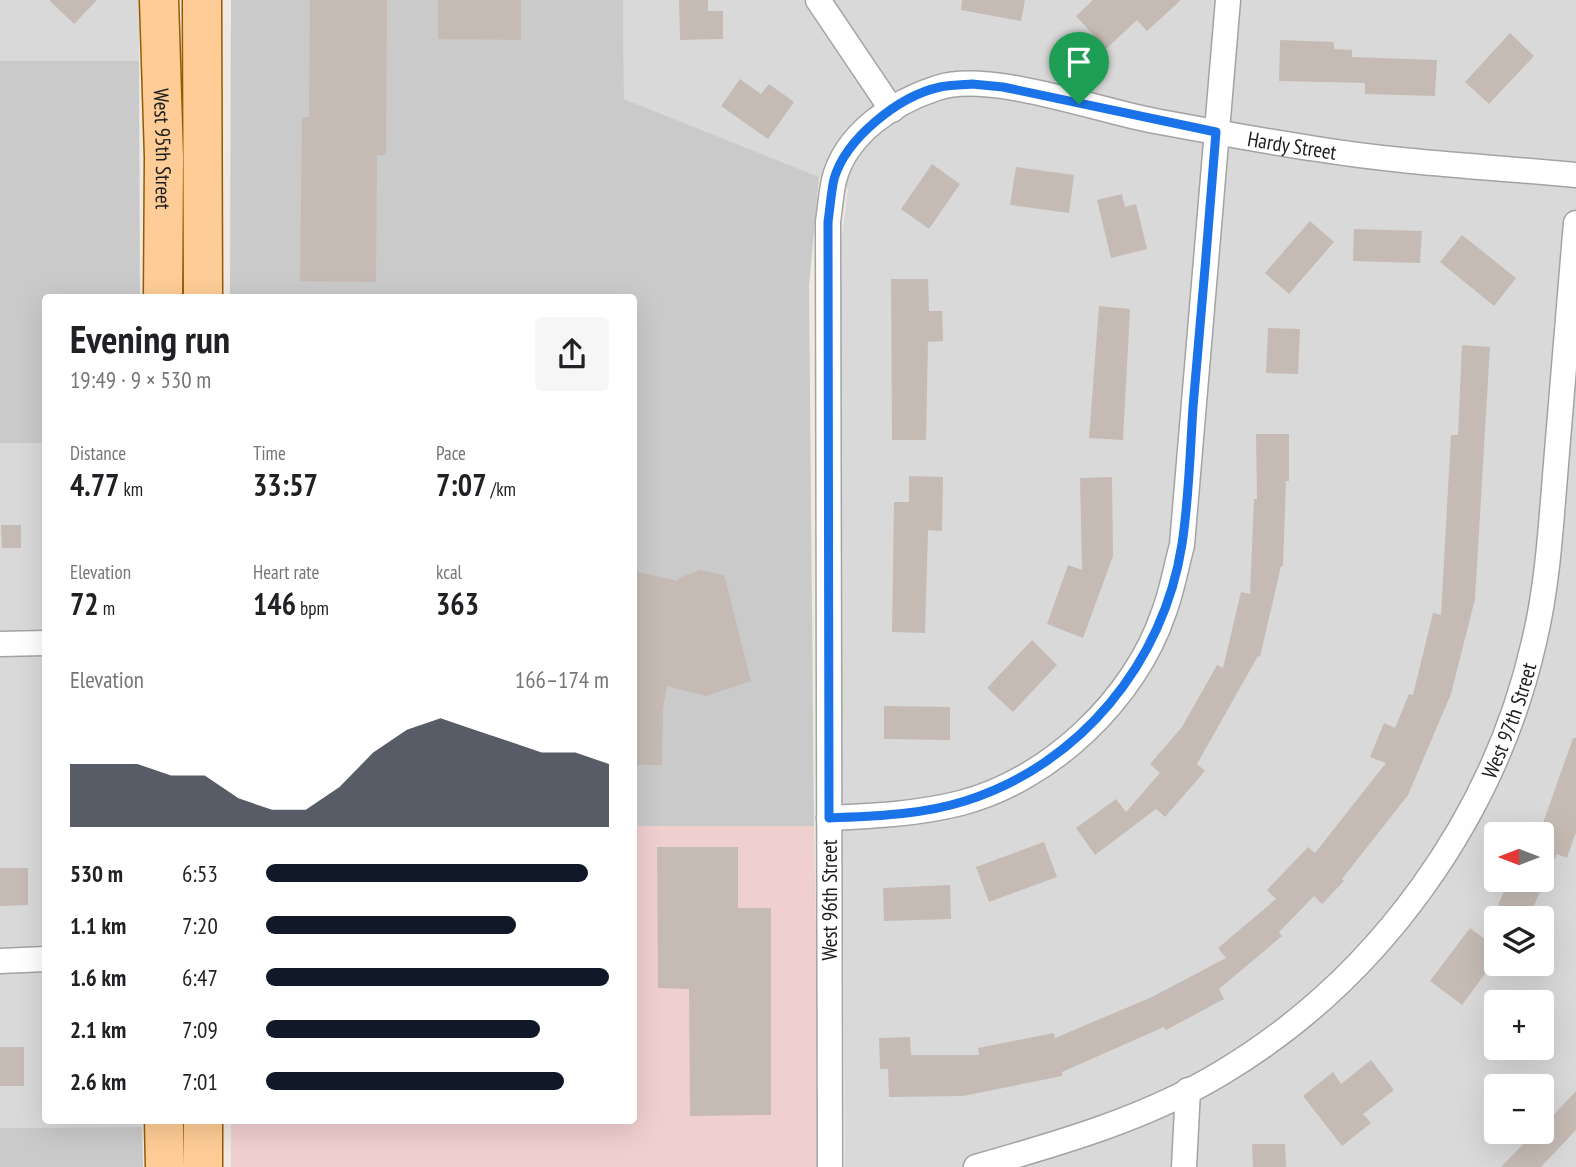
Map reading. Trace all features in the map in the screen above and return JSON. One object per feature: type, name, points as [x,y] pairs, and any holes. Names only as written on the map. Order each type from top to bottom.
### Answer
[{"type":"main road","name":"West 95th Street","points":[[159,0],[164,157],[163,294]]},
{"type":"main road","name":"West 95th Street","points":[[202,0],[203,294]]},
{"type":"main road","points":[[164,1124],[165,1167]]},
{"type":"main road","points":[[203,1124],[203,1167]]},
{"type":"street","points":[[818,0],[892,110]]},
{"type":"street","points":[[829,818],[915,813],[964,802],[1016,780],[1071,742],[1104,712],[1136,670],[1164,613],[1182,545],[1228,0]]},
{"type":"street","name":"Hardy Street","points":[[892,110],[938,87],[972,84],[1003,87],[1216,132],[1320,150],[1576,175]]},
{"type":"street","name":"West 96th Street","points":[[830,1167],[828,222],[835,178],[847,151],[868,125],[892,110]]},
{"type":"street","name":"West 97th Street","points":[[976,1167],[1103,1127],[1221,1074],[1294,1023],[1337,986],[1386,933],[1431,876],[1474,802],[1499,750],[1534,641],[1548,556],[1576,223]]},
{"type":"street","points":[[0,644],[42,643]]},
{"type":"street","points":[[0,961],[42,959]]},
{"type":"street","points":[[1184,1167],[1188,1090]]},
{"type":"shaded area","points":[[0,0],[139,0],[139,61],[0,61]]},
{"type":"shaded area","points":[[231,0],[623,0],[624,99],[819,177],[809,286],[814,826],[637,826],[637,294],[230,294]]},
{"type":"shaded area","points":[[623,0],[1576,0],[1576,1167],[845,1167],[838,266],[848,189],[624,99]]},
{"type":"shaded area","points":[[0,61],[139,61],[140,294],[42,294],[42,443],[0,443]]},
{"type":"shaded area","points":[[0,443],[42,443],[42,1124],[142,1124],[142,1127],[0,1128]]},
{"type":"shaded area","points":[[637,826],[814,826],[820,1167],[231,1167],[231,1124],[637,1124]]},
{"type":"shaded area","points":[[142,1127],[143,1167],[0,1167],[0,1128]]},
{"type":"building","points":[[49,0],[97,0],[74,24]]},
{"type":"building","points":[[310,0],[387,0],[386,155],[377,155],[376,282],[300,281],[302,117],[309,117]]},
{"type":"building","points":[[438,0],[521,0],[521,40],[438,39]]},
{"type":"building","points":[[679,0],[708,0],[708,11],[723,11],[723,39],[680,40]]},
{"type":"building","points":[[962,0],[1025,0],[1021,21],[961,10]]},
{"type":"building","points":[[1093,0],[1181,0],[1147,31],[1137,20],[1106,49],[1076,16]]},
{"type":"building","points":[[1510,33],[1534,56],[1489,104],[1465,82]]},
{"type":"building","points":[[1280,40],[1334,42],[1334,49],[1352,50],[1352,57],[1437,60],[1435,96],[1365,94],[1365,83],[1279,81]]},
{"type":"building","points":[[740,79],[761,94],[769,84],[794,102],[768,139],[721,106]]},
{"type":"building","points":[[932,164],[960,184],[929,229],[901,209]]},
{"type":"building","points":[[1016,167],[1074,175],[1069,213],[1010,205]]},
{"type":"building","points":[[1122,194],[1125,207],[1136,204],[1147,249],[1111,258],[1097,200]]},
{"type":"building","points":[[1310,221],[1334,242],[1289,294],[1265,273]]},
{"type":"building","points":[[1354,229],[1422,231],[1420,263],[1353,261]]},
{"type":"building","points":[[1462,235],[1516,278],[1494,306],[1440,262]]},
{"type":"building","points":[[891,279],[928,279],[929,311],[942,311],[943,341],[928,342],[926,440],[892,440]]},
{"type":"building","points":[[1099,306],[1130,309],[1123,440],[1089,438]]},
{"type":"building","points":[[1268,328],[1300,329],[1298,374],[1266,373]]},
{"type":"building","points":[[1462,345],[1490,347],[1475,599],[1451,694],[1408,795],[1342,879],[1344,881],[1322,904],[1314,896],[1279,932],[1282,936],[1219,989],[1224,999],[1166,1030],[1164,1027],[1062,1072],[1062,1076],[963,1096],[889,1097],[888,1069],[880,1069],[879,1038],[910,1037],[911,1055],[979,1055],[978,1048],[1054,1033],[1055,1038],[1152,997],[1226,958],[1218,948],[1276,899],[1267,890],[1308,847],[1315,853],[1386,763],[1370,757],[1384,723],[1395,728],[1409,694],[1413,695],[1433,613],[1441,615],[1451,435],[1458,435]]},
{"type":"building","points":[[1256,434],[1289,434],[1289,481],[1286,481],[1283,566],[1260,657],[1258,656],[1197,764],[1205,771],[1165,817],[1156,809],[1095,855],[1076,828],[1116,799],[1126,812],[1160,773],[1150,764],[1182,727],[1217,665],[1223,668],[1241,592],[1250,594],[1254,499],[1257,499]]},
{"type":"building","points":[[909,476],[943,477],[942,531],[928,530],[925,633],[892,632],[894,502],[909,502]]},
{"type":"building","points":[[1112,477],[1113,556],[1083,638],[1047,624],[1068,565],[1082,570],[1080,478]]},
{"type":"building","points":[[1,525],[21,525],[21,548],[2,548]]},
{"type":"building","points":[[700,570],[724,575],[751,681],[706,696],[667,686],[663,709],[662,765],[637,765],[637,572],[678,581],[679,578]]},
{"type":"building","points":[[1032,640],[1057,665],[1013,712],[987,688]]},
{"type":"building","points":[[884,706],[950,707],[950,740],[884,739]]},
{"type":"building","points":[[1573,738],[1576,738],[1576,832],[1567,858],[1557,854],[1554,861],[1554,822],[1543,822]]},
{"type":"building","points":[[1044,842],[1057,877],[989,902],[976,867]]},
{"type":"building","points":[[657,847],[738,847],[738,908],[771,908],[771,1115],[690,1116],[689,989],[658,988]]},
{"type":"building","points":[[0,868],[28,868],[28,905],[0,906]]},
{"type":"building","points":[[950,885],[951,919],[884,921],[883,888]]},
{"type":"building","points":[[1504,892],[1540,892],[1534,906],[1498,905]]},
{"type":"building","points":[[1470,928],[1484,939],[1484,975],[1462,1005],[1430,981]]},
{"type":"building","points":[[0,1047],[24,1047],[24,1086],[0,1086]]},
{"type":"building","points":[[1371,1060],[1394,1090],[1363,1114],[1371,1123],[1342,1146],[1303,1096],[1333,1072],[1341,1084]]},
{"type":"building","points":[[1576,1091],[1576,1130],[1541,1167],[1501,1167],[1523,1144],[1554,1144],[1554,1114]]},
{"type":"building","points":[[1252,1144],[1285,1144],[1286,1167],[1253,1167]]},
{"type":"route","points":[[972,84],[1003,87],[1079,104],[1216,132],[1182,545],[1164,613],[1136,670],[1104,712],[1063,750],[1016,780],[964,802],[915,813],[829,818],[828,222],[835,178],[847,151],[868,125],[938,87],[972,84]]}]
